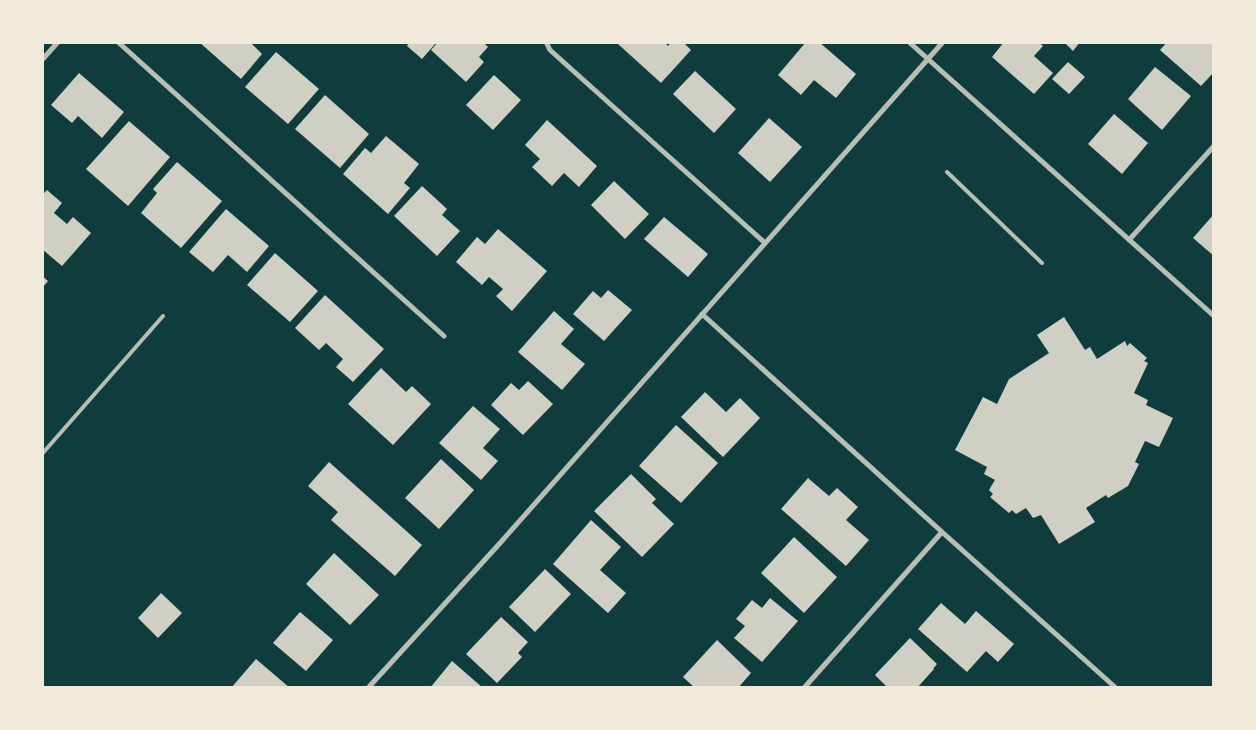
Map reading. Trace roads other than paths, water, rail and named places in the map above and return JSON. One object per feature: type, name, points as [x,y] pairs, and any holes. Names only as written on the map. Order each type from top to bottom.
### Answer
[{"type":"street","points":[[42,60],[58,42]]},
{"type":"street","points":[[118,42],[444,336]]},
{"type":"street","points":[[546,42],[550,50],[765,243]]},
{"type":"street","points":[[909,42],[1214,316]]},
{"type":"street","points":[[368,688],[501,542],[943,42]]},
{"type":"street","points":[[1129,240],[1214,146]]},
{"type":"street","points":[[702,314],[1116,688]]},
{"type":"street","points":[[804,688],[942,532]]},
{"type":"lane","points":[[947,172],[1042,263]]},
{"type":"lane","points":[[42,454],[163,316]]}]
